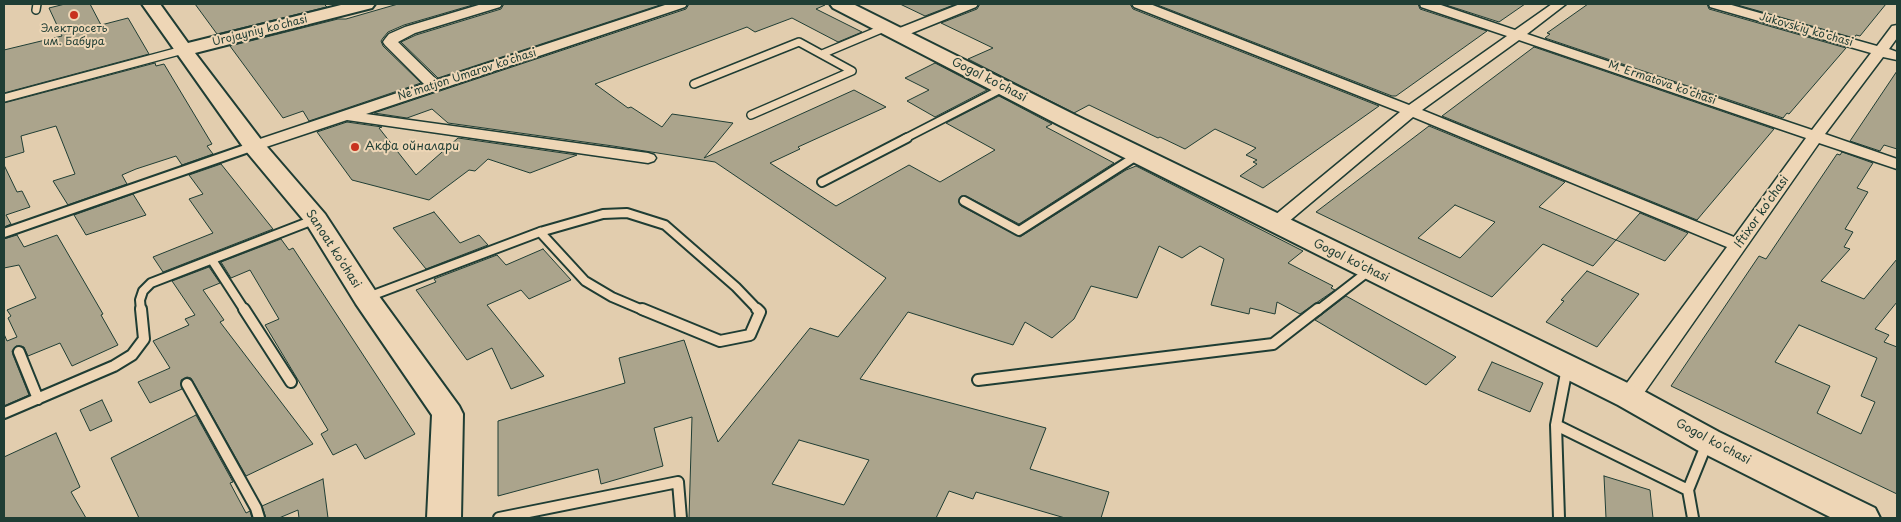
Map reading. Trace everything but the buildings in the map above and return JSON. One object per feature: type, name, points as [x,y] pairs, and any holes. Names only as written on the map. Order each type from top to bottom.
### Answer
[{"type":"main road","name":"Sanoat ko'chasi","points":[[151,4],[254,146],[316,219],[366,298],[448,414],[444,518]]},
{"type":"main road","name":"Urоjayniy koʻchasi","points":[[183,50],[366,4]]},
{"type":"main road","name":"Gogol ko'chasi","points":[[839,4],[1275,224],[1629,397],[1708,441],[1863,518]]},
{"type":"street","points":[[434,86],[390,42],[394,37],[410,30],[495,4]]},
{"type":"street","name":"Neʻmatjon Umarov koʻchasi","points":[[254,146],[680,4]]},
{"type":"street","points":[[891,31],[972,4]]},
{"type":"street","points":[[1139,4],[1411,111],[1739,245]]},
{"type":"street","name":"M. Ermatova koʻchasi","points":[[1426,4],[1897,164]]},
{"type":"street","points":[[1275,224],[1411,111],[1560,4]]},
{"type":"street","name":"Jukovskiy koʻchasi","points":[[1715,4],[1889,54]]},
{"type":"street","name":"Iftixor koʻchasi","points":[[1629,397],[1816,136],[1889,54],[1897,29]]},
{"type":"street","points":[[346,115],[648,158]]},
{"type":"lane","points":[[822,54],[891,31]]},
{"type":"lane","points":[[694,84],[800,42],[852,71],[751,115]]},
{"type":"lane","points":[[4,98],[183,50]]},
{"type":"lane","points":[[822,182],[1005,87]]},
{"type":"lane","points":[[4,233],[254,146]]},
{"type":"lane","points":[[964,201],[1019,231],[1138,155]]},
{"type":"lane","points":[[366,298],[540,232],[603,214],[627,213],[665,225],[736,287],[760,312],[750,335],[720,341],[612,297],[585,281],[540,232]]},
{"type":"lane","points":[[4,413],[114,366],[132,355],[144,339],[140,300],[143,290],[151,283],[316,219]]},
{"type":"lane","points":[[212,260],[291,382]]},
{"type":"lane","points":[[978,380],[1272,344],[1370,270]]},
{"type":"lane","points":[[19,352],[38,399]]},
{"type":"lane","points":[[1559,518],[1556,425],[1567,368]]},
{"type":"lane","points":[[187,384],[256,508],[259,518]]},
{"type":"lane","points":[[1556,425],[1688,490]]},
{"type":"lane","points":[[1693,518],[1688,490],[1708,441]]},
{"type":"lane","points":[[499,518],[678,482],[682,518]]},
{"type":"place","name":"Электросеть им. Бабура","points":[[74,15]]},
{"type":"place","name":"Акфа ойналари","points":[[355,147]]}]
